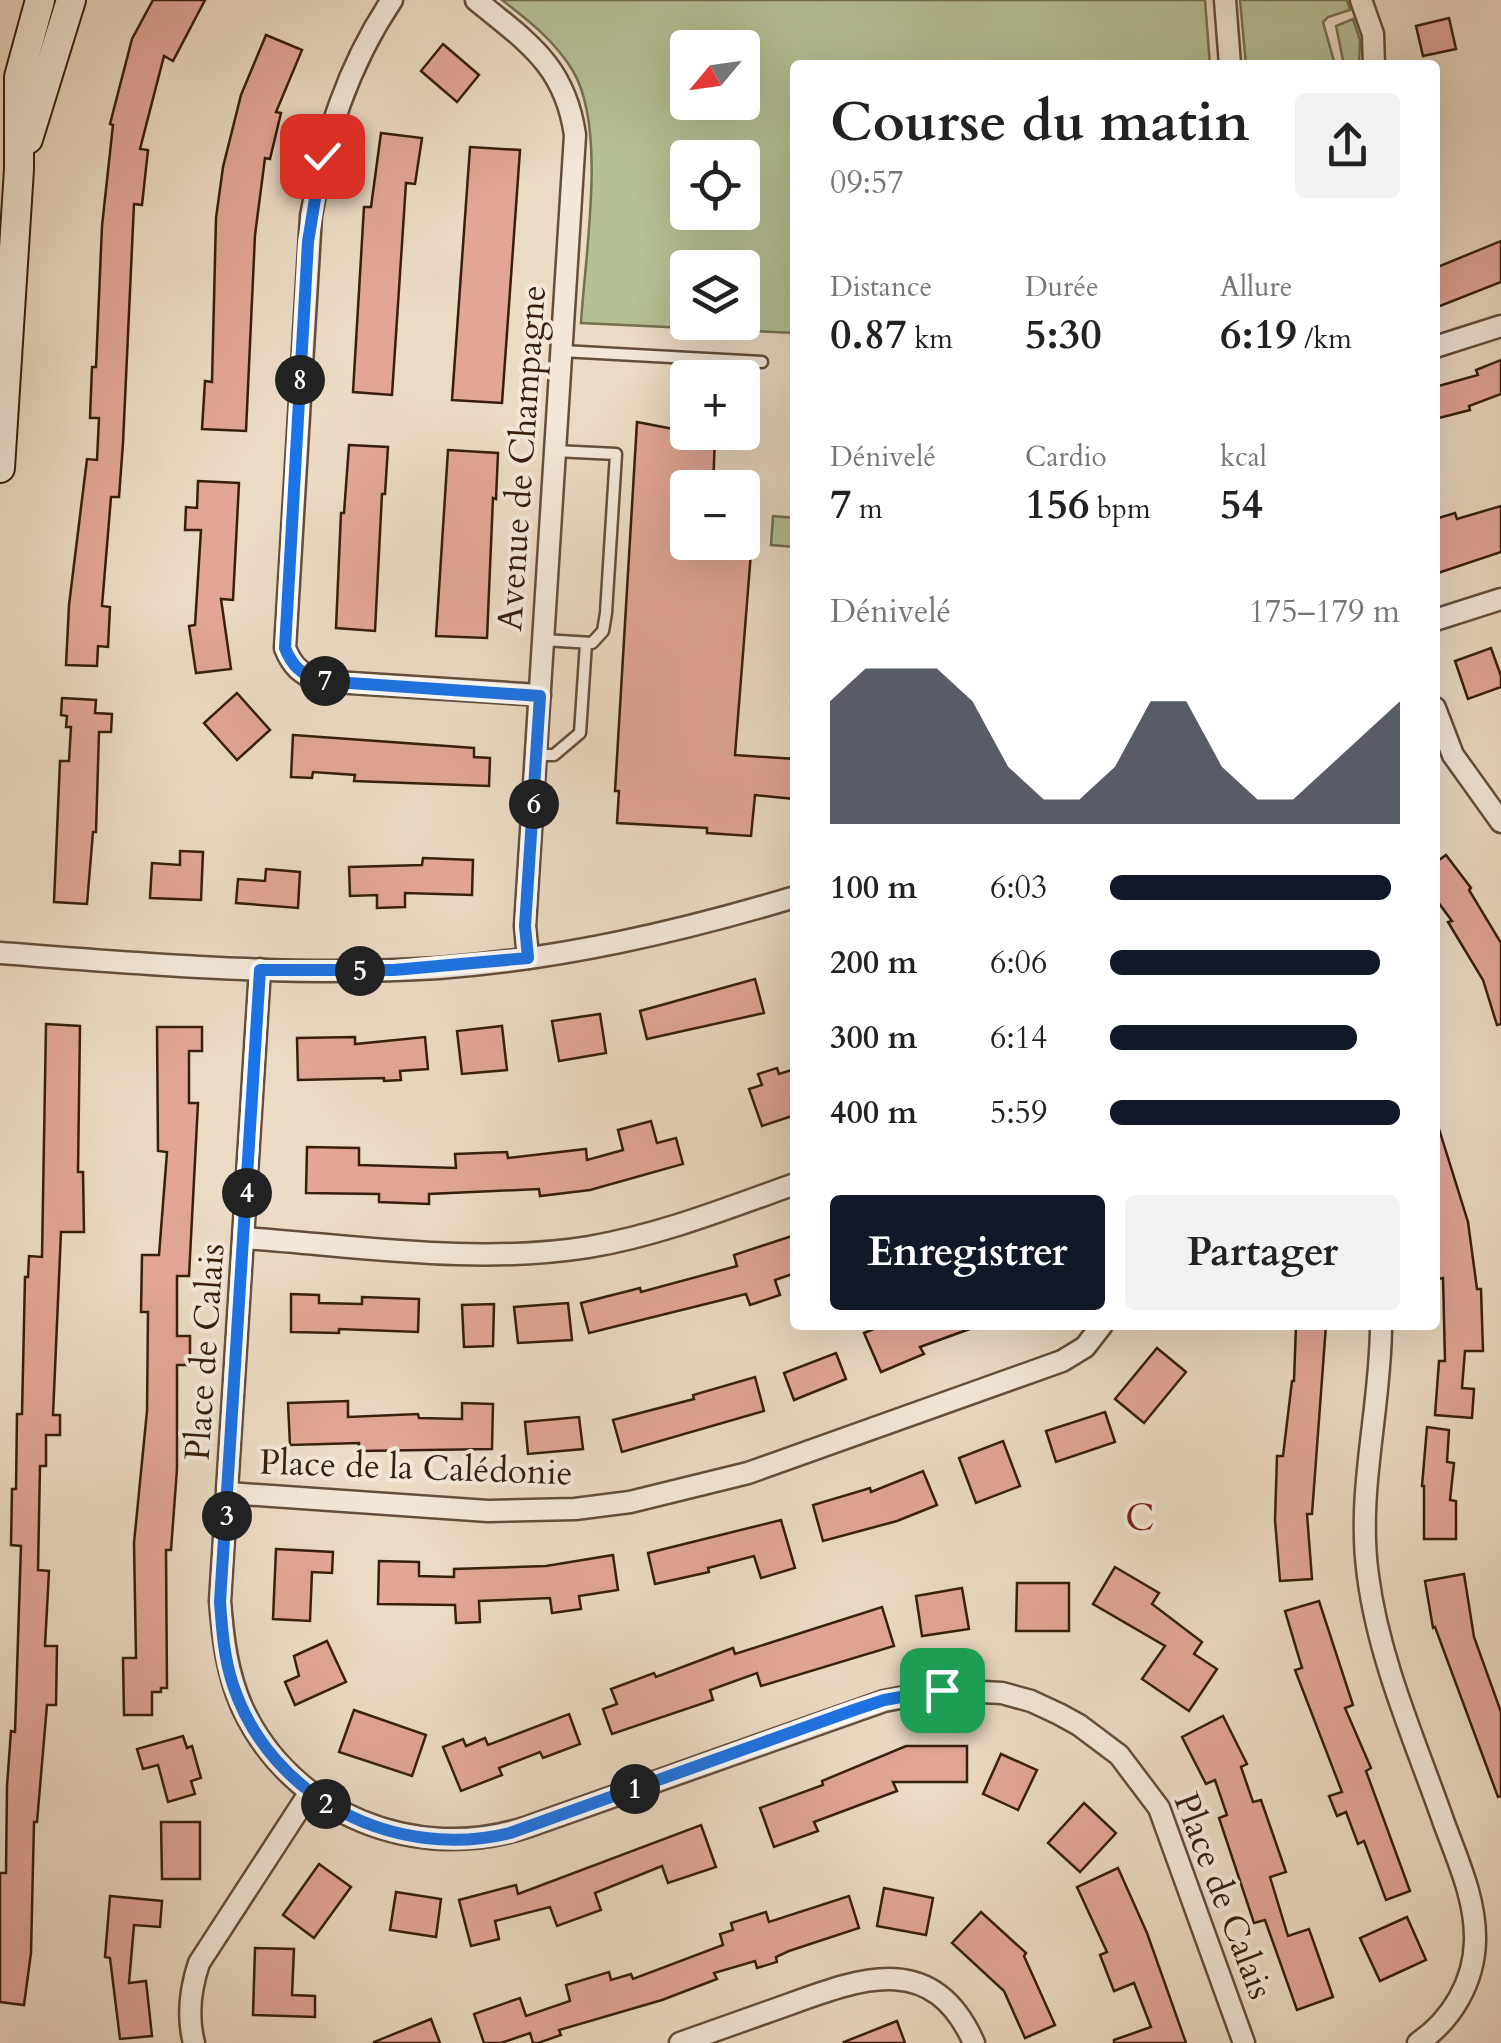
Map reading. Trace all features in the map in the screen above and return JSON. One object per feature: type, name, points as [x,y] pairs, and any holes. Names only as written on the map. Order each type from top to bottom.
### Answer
[{"type":"street","points":[[0,468],[20,169],[19,77],[40,0]]},
{"type":"street","points":[[20,169],[70,0]]},
{"type":"street","points":[[392,0],[366,40],[337,108],[322,156],[311,216],[285,648],[296,668],[320,681],[540,696]]},
{"type":"street","name":"Avenue de Champagne","points":[[476,0],[547,61],[564,90],[575,135],[525,926],[528,958]]},
{"type":"street","points":[[1225,0],[1230,60]]},
{"type":"street","points":[[1361,0],[1372,34],[1374,60]]},
{"type":"street","points":[[1440,345],[1501,326]]},
{"type":"street","points":[[1440,618],[1501,599]]},
{"type":"street","points":[[1440,720],[1454,755],[1501,822]]},
{"type":"street","points":[[0,953],[260,970],[394,970],[528,958],[669,933],[790,899]]},
{"type":"street","name":"Place de Calais","points":[[260,970],[220,1602],[233,1683],[266,1750],[310,1792],[358,1821],[409,1837],[453,1841],[492,1838],[884,1700],[974,1689],[1031,1700],[1101,1741],[1133,1770],[1149,1791],[1169,1832],[1244,2043]]},
{"type":"street","points":[[244,1238],[462,1253],[560,1251],[663,1230],[790,1186]]},
{"type":"street","name":"Place de la Calédonie","points":[[228,1493],[488,1510],[576,1509],[630,1502],[748,1473],[1062,1361],[1085,1347],[1098,1330]]},
{"type":"street","points":[[1380,1330],[1378,1389],[1364,1498],[1369,1587],[1386,1657],[1467,1887],[1475,1928],[1472,1966],[1462,1994],[1437,2028],[1418,2043]]},
{"type":"street","points":[[194,2043],[191,1986],[199,1964],[310,1792]]},
{"type":"street","points":[[680,2043],[833,1988],[872,1978],[909,1982],[939,1995],[954,2007],[974,2043]]},
{"type":"lane","points":[[562,351],[762,362]]},
{"type":"lane","points":[[544,640],[586,644],[601,636],[606,613],[616,454],[555,451]]},
{"type":"lane","points":[[537,755],[554,755],[580,733],[586,644]]},
{"type":"green space","points":[[502,0],[1205,0],[1210,60],[790,60],[790,333],[760,331],[760,250],[670,250],[670,327],[581,323],[592,158],[583,96],[573,71],[558,50]]},
{"type":"green space","points":[[1240,0],[1347,0],[1350,10],[1323,22],[1334,60],[1246,60]]},
{"type":"green space","points":[[1353,19],[1360,40],[1359,60],[1343,60],[1336,26]]},
{"type":"green space","points":[[773,516],[790,518],[790,547],[771,545]]},
{"type":"building","points":[[153,0],[205,0],[173,61],[164,56],[140,149],[148,150],[142,205],[134,204],[119,497],[111,497],[102,606],[110,607],[108,647],[98,646],[97,666],[66,665],[69,605],[87,459],[97,460],[99,418],[90,418],[102,226],[113,125],[110,124],[132,39]]},
{"type":"building","points":[[1449,18],[1456,49],[1423,56],[1416,26]]},
{"type":"building","points":[[266,35],[302,50],[276,112],[281,113],[270,159],[265,158],[255,235],[246,431],[202,429],[205,381],[212,382],[216,218],[223,167],[241,95]]},
{"type":"building","points":[[443,44],[479,75],[457,102],[421,71]]},
{"type":"building","points":[[381,133],[422,138],[415,184],[406,183],[392,395],[353,392],[364,207],[371,207]]},
{"type":"building","points":[[470,147],[520,150],[502,403],[452,400]]},
{"type":"building","points":[[1501,241],[1501,282],[1440,306],[1440,266]]},
{"type":"building","points":[[1501,360],[1501,394],[1469,406],[1470,410],[1440,418],[1440,386],[1478,375],[1476,370]]},
{"type":"building","points":[[637,422],[670,428],[670,450],[714,450],[714,470],[670,470],[670,560],[750,560],[735,755],[790,759],[790,798],[755,795],[751,836],[707,833],[707,828],[617,823],[619,791],[615,791]]},
{"type":"building","points":[[349,445],[388,447],[375,631],[336,628],[341,513]]},
{"type":"building","points":[[448,450],[498,453],[487,638],[436,636]]},
{"type":"building","points":[[198,481],[239,483],[233,600],[221,599],[231,669],[196,673],[189,626],[195,625],[201,530],[185,530],[186,507],[197,508]]},
{"type":"building","points":[[1501,506],[1501,552],[1440,572],[1440,518],[1455,513],[1457,519]]},
{"type":"building","points":[[1491,648],[1501,687],[1468,699],[1455,661]]},
{"type":"building","points":[[237,693],[270,730],[237,760],[204,723]]},
{"type":"building","points":[[62,698],[96,700],[95,713],[112,714],[111,732],[99,732],[96,832],[87,904],[54,902],[60,761],[69,761],[71,727],[66,727],[67,716],[61,715]]},
{"type":"building","points":[[293,735],[474,748],[474,757],[490,758],[489,786],[354,781],[355,775],[313,772],[312,778],[291,777]]},
{"type":"building","points":[[180,851],[203,852],[201,900],[150,898],[152,863],[180,865]]},
{"type":"building","points":[[1446,855],[1471,888],[1501,943],[1501,1024],[1497,1025],[1483,980],[1440,905],[1440,859]]},
{"type":"building","points":[[423,858],[473,860],[472,895],[405,893],[405,907],[377,908],[377,895],[350,896],[349,867],[422,865]]},
{"type":"building","points":[[266,869],[300,872],[298,908],[236,903],[238,879],[265,881]]},
{"type":"building","points":[[755,979],[764,1013],[647,1039],[640,1011]]},
{"type":"building","points":[[600,1014],[606,1053],[559,1061],[552,1021]]},
{"type":"building","points":[[46,1024],[80,1026],[78,1172],[83,1172],[84,1232],[61,1232],[53,1415],[60,1415],[60,1435],[46,1435],[46,1466],[40,1466],[38,1570],[49,1571],[45,1646],[57,1646],[56,1705],[47,1705],[34,1822],[31,1953],[24,2005],[0,2002],[0,1873],[6,1873],[21,1546],[11,1545],[12,1489],[16,1489],[17,1414],[22,1414],[25,1277],[29,1256],[42,1257]]},
{"type":"building","points":[[502,1026],[507,1070],[462,1074],[457,1031]]},
{"type":"building","points":[[157,1027],[202,1027],[202,1051],[189,1051],[189,1103],[198,1103],[189,1276],[177,1276],[177,1336],[190,1336],[190,1365],[177,1365],[177,1469],[171,1550],[166,1550],[167,1688],[152,1692],[152,1715],[124,1715],[123,1658],[136,1658],[134,1543],[147,1411],[148,1312],[141,1312],[142,1255],[159,1255],[167,1152],[158,1151]]},
{"type":"building","points":[[355,1037],[355,1044],[425,1037],[428,1069],[400,1071],[401,1080],[298,1080],[297,1038]]},
{"type":"building","points":[[777,1068],[779,1074],[790,1071],[790,1117],[762,1126],[749,1089],[762,1085],[758,1074]]},
{"type":"building","points":[[651,1121],[657,1143],[676,1138],[683,1164],[590,1190],[540,1196],[539,1189],[429,1194],[429,1204],[379,1202],[379,1194],[306,1193],[307,1147],[359,1148],[359,1165],[456,1168],[455,1154],[507,1152],[508,1158],[586,1149],[587,1160],[623,1150],[618,1130]]},
{"type":"building","points":[[1440,1132],[1468,1222],[1477,1289],[1481,1289],[1483,1351],[1465,1351],[1462,1388],[1474,1389],[1472,1418],[1435,1415],[1439,1361],[1445,1361],[1443,1278],[1440,1279]]},
{"type":"building","points":[[790,1237],[790,1275],[775,1280],[780,1295],[750,1305],[746,1294],[589,1333],[581,1303],[640,1288],[641,1292],[737,1266],[734,1255]]},
{"type":"building","points":[[291,1294],[319,1295],[319,1303],[362,1304],[362,1297],[419,1299],[418,1332],[291,1332]]},
{"type":"building","points":[[568,1303],[572,1340],[518,1343],[514,1307]]},
{"type":"building","points":[[494,1304],[493,1346],[464,1347],[462,1305]]},
{"type":"building","points":[[967,1330],[920,1347],[924,1354],[881,1372],[864,1333]]},
{"type":"building","points":[[1296,1330],[1326,1330],[1312,1514],[1307,1514],[1312,1579],[1280,1581],[1275,1520],[1277,1456],[1283,1456],[1294,1381]]},
{"type":"building","points":[[1157,1348],[1186,1372],[1144,1423],[1115,1399]]},
{"type":"building","points":[[836,1353],[846,1379],[794,1400],[784,1373]]},
{"type":"building","points":[[755,1377],[764,1411],[622,1452],[613,1420],[694,1399],[693,1395]]},
{"type":"building","points":[[348,1401],[348,1417],[418,1414],[419,1418],[462,1419],[462,1403],[493,1404],[492,1449],[359,1451],[359,1443],[290,1445],[288,1403]]},
{"type":"building","points":[[1105,1412],[1115,1442],[1056,1462],[1046,1431]]},
{"type":"building","points":[[579,1417],[583,1449],[528,1454],[525,1422]]},
{"type":"building","points":[[1427,1427],[1449,1430],[1447,1462],[1454,1463],[1450,1500],[1456,1501],[1456,1539],[1424,1539],[1422,1486]]},
{"type":"building","points":[[1003,1441],[1020,1486],[976,1503],[959,1458]]},
{"type":"building","points":[[923,1471],[937,1505],[897,1521],[823,1541],[813,1505],[870,1488],[871,1492]]},
{"type":"building","points":[[781,1520],[795,1568],[761,1578],[754,1556],[708,1568],[709,1572],[655,1584],[648,1553]]},
{"type":"building","points":[[276,1549],[333,1552],[332,1573],[312,1572],[310,1621],[273,1619]]},
{"type":"building","points":[[613,1555],[618,1590],[579,1596],[581,1609],[552,1613],[550,1598],[479,1601],[480,1622],[456,1623],[455,1605],[378,1604],[379,1561],[419,1562],[419,1576],[454,1577],[454,1569],[546,1566]]},
{"type":"building","points":[[1115,1567],[1159,1593],[1152,1604],[1202,1642],[1194,1654],[1217,1669],[1189,1711],[1142,1679],[1165,1646],[1093,1604]]},
{"type":"building","points":[[1464,1574],[1474,1637],[1501,1712],[1498,1797],[1433,1628],[1425,1581]]},
{"type":"building","points":[[1017,1583],[1069,1583],[1069,1631],[1016,1631]]},
{"type":"building","points":[[962,1588],[969,1629],[922,1636],[916,1596]]},
{"type":"building","points":[[1319,1601],[1353,1705],[1345,1708],[1371,1768],[1366,1771],[1410,1891],[1386,1900],[1364,1841],[1358,1844],[1346,1812],[1337,1816],[1329,1796],[1342,1792],[1295,1670],[1302,1668],[1285,1611]]},
{"type":"building","points":[[882,1607],[894,1646],[761,1686],[757,1673],[710,1690],[713,1700],[612,1734],[603,1709],[617,1704],[611,1689],[733,1648],[735,1654]]},
{"type":"building","points":[[327,1641],[346,1682],[295,1705],[285,1682],[299,1676],[294,1656]]},
{"type":"building","points":[[354,1710],[426,1735],[412,1776],[339,1752]]},
{"type":"building","points":[[569,1714],[580,1744],[543,1758],[540,1752],[499,1768],[502,1775],[461,1791],[443,1747],[463,1739],[466,1746],[485,1738],[488,1745]]},
{"type":"building","points":[[1223,1716],[1247,1764],[1241,1767],[1253,1802],[1261,1800],[1286,1872],[1270,1877],[1288,1936],[1309,1929],[1333,1997],[1297,2010],[1265,1920],[1254,1923],[1219,1818],[1227,1815],[1215,1780],[1206,1784],[1182,1737]]},
{"type":"building","points":[[183,1736],[187,1748],[192,1746],[201,1778],[191,1781],[195,1794],[168,1802],[158,1765],[143,1769],[137,1749]]},
{"type":"building","points":[[906,1746],[967,1746],[967,1782],[893,1782],[897,1791],[814,1822],[818,1831],[774,1847],[760,1808],[823,1785],[822,1781]]},
{"type":"building","points":[[1001,1754],[1037,1770],[1018,1810],[983,1794]]},
{"type":"building","points":[[1084,1803],[1116,1833],[1080,1872],[1048,1843]]},
{"type":"building","points":[[161,1822],[200,1822],[200,1879],[162,1879]]},
{"type":"building","points":[[701,1825],[716,1867],[668,1883],[662,1866],[595,1893],[601,1910],[557,1926],[550,1907],[495,1921],[499,1939],[471,1946],[459,1900],[516,1885],[518,1894]]},
{"type":"building","points":[[319,1864],[351,1887],[314,1938],[283,1915]]},
{"type":"building","points":[[1118,1868],[1147,1933],[1186,2043],[1114,2043],[1151,2027],[1134,1983],[1114,1991],[1100,1955],[1107,1952],[1077,1887]]},
{"type":"building","points":[[884,1888],[933,1898],[926,1935],[877,1926]]},
{"type":"building","points":[[396,1892],[441,1899],[436,1937],[390,1930]]},
{"type":"building","points":[[110,1896],[162,1901],[160,1927],[134,1925],[129,1983],[146,1981],[152,2036],[120,2039],[110,1958],[105,1957]]},
{"type":"building","points":[[849,1896],[859,1928],[789,1951],[776,1957],[777,1962],[757,1968],[755,1961],[714,1973],[717,1979],[662,2000],[559,2030],[561,2035],[538,2043],[533,2043],[530,2033],[501,2043],[484,2043],[474,2014],[520,1998],[526,2016],[570,2001],[566,1985],[609,1972],[611,1980],[631,1974],[633,1979],[723,1945],[720,1934],[733,1930],[731,1923],[766,1912],[769,1922]]},
{"type":"building","points":[[981,1912],[1026,1953],[1055,2025],[1025,2038],[1004,1991],[952,1943]]},
{"type":"building","points":[[1407,1917],[1426,1960],[1380,1981],[1360,1938]]},
{"type":"building","points":[[255,1948],[294,1949],[292,1995],[315,1996],[315,2017],[253,2015]]},
{"type":"building","points":[[431,2019],[440,2043],[374,2043],[374,2042]]},
{"type":"building","points":[[897,2021],[905,2043],[844,2042]]},
{"type":"district","name":"C","points":[[1141,1518]]},
{"type":"route","points":[[322,156],[308,242],[285,648],[296,668],[320,681],[540,696],[525,926],[528,958],[394,970],[260,970],[220,1602],[226,1658],[241,1705],[279,1765],[337,1811],[409,1837],[453,1841],[510,1833],[884,1700],[942,1690]]}]
